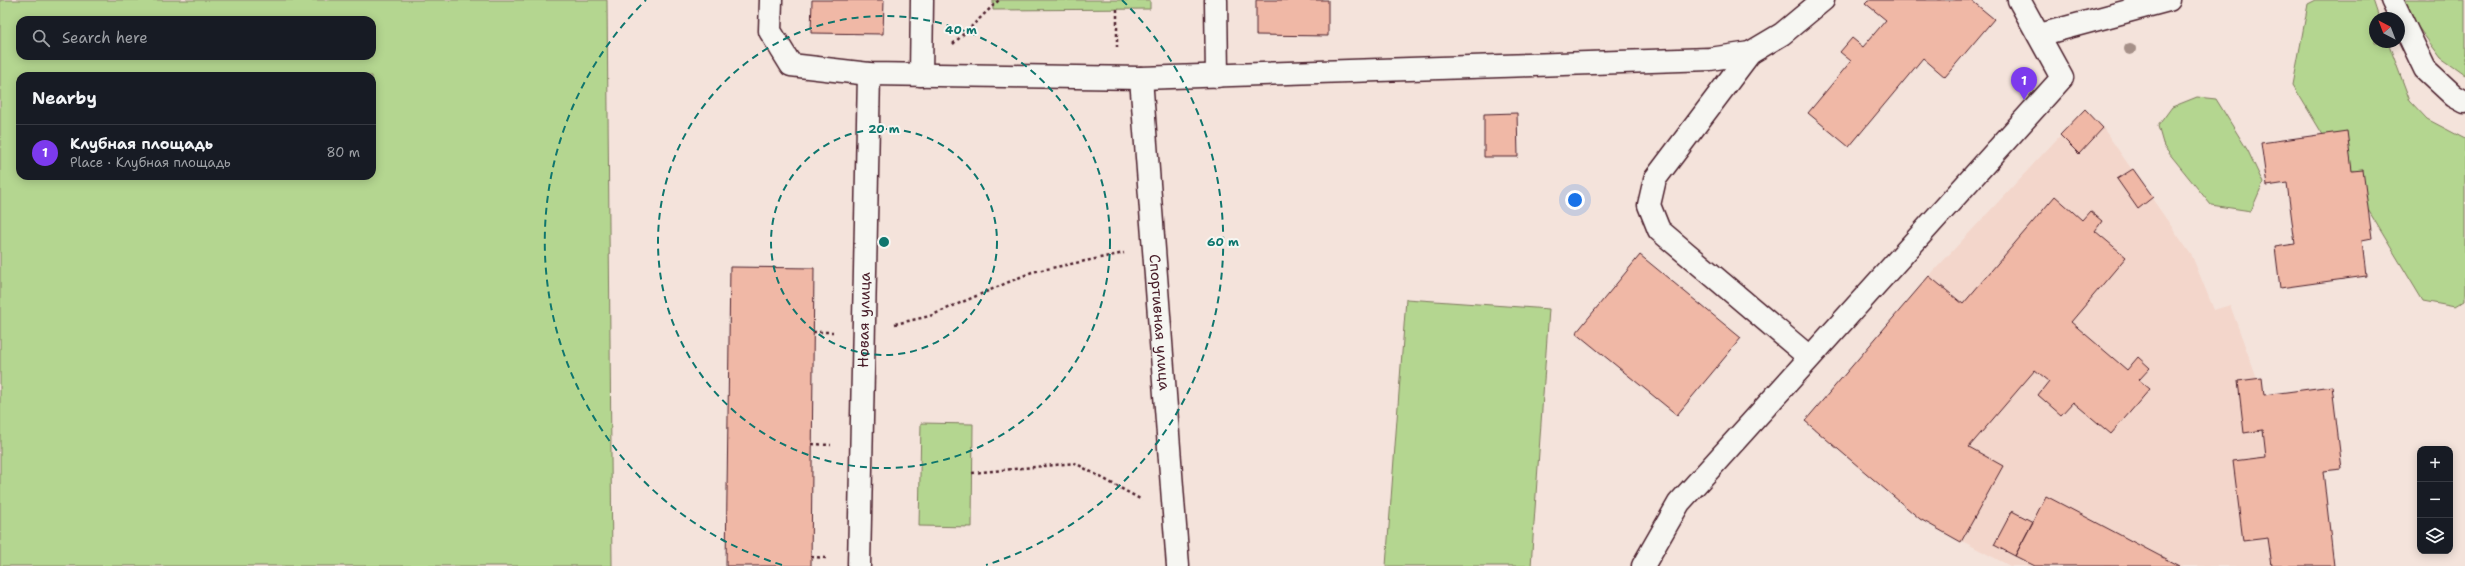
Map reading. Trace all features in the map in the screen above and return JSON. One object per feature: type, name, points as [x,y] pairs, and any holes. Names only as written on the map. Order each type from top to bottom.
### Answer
[{"type":"street","points":[[770,0],[770,31],[791,65],[869,74],[1141,78],[1710,58],[1750,53]]},
{"type":"street","points":[[921,75],[922,0]]},
{"type":"street","points":[[1216,0],[1217,76]]},
{"type":"street","points":[[1809,358],[1659,230],[1649,205],[1655,179],[1750,53],[1782,34],[1823,0]]},
{"type":"street","points":[[1643,566],[1679,503],[2062,78],[2019,0]]},
{"type":"street","points":[[2039,36],[2169,0]]},
{"type":"street","points":[[2392,0],[2425,69],[2454,96],[2465,102]]},
{"type":"street","name":"Новая улица","points":[[859,566],[869,74]]},
{"type":"street","name":"Спортивная улица","points":[[1141,78],[1178,566]]},
{"type":"path","points":[[921,75],[999,0]]},
{"type":"path","points":[[1117,9],[1118,78]]},
{"type":"path","points":[[863,331],[930,316],[1032,272],[1154,246]]},
{"type":"path","points":[[972,473],[1075,463],[1174,519]]},
{"type":"shaded area","points":[[2085,109],[2103,128],[2192,256],[2214,310],[2230,305],[2257,379],[2262,378],[2265,395],[2332,386],[2342,469],[2323,472],[2334,566],[2010,566],[1920,519],[1805,421],[1929,276]]},
{"type":"green space","points":[[0,0],[607,0],[612,566],[0,566]]},
{"type":"green space","points":[[993,0],[1150,0],[1150,9],[993,10]]},
{"type":"green space","points":[[2316,0],[2373,0],[2377,12],[2369,12],[2369,48],[2390,48],[2410,101],[2427,119],[2465,139],[2465,301],[2455,307],[2423,301],[2293,85],[2308,4]]},
{"type":"green space","points":[[2398,0],[2465,0],[2465,75],[2441,58]]},
{"type":"green space","points":[[2197,97],[2216,99],[2248,151],[2263,183],[2251,211],[2211,205],[2164,147],[2158,126],[2172,107]]},
{"type":"green space","points":[[1406,299],[1549,309],[1531,566],[1386,566]]},
{"type":"green space","points":[[921,423],[973,424],[972,527],[919,526]]},
{"type":"building","points":[[812,0],[884,0],[883,34],[811,33]]},
{"type":"building","points":[[1256,0],[1328,0],[1328,36],[1256,35]]},
{"type":"building","points":[[1868,0],[1971,0],[1994,19],[1945,77],[1923,58],[1849,147],[1808,113],[1851,61],[1840,52],[1852,38],[1863,47],[1886,20],[1865,3]]},
{"type":"building","points":[[2085,109],[2103,128],[2079,154],[2060,135]]},
{"type":"building","points":[[1517,113],[1518,157],[1484,157],[1484,114]]},
{"type":"building","points":[[2347,131],[2352,171],[2363,170],[2372,238],[2362,240],[2366,276],[2280,288],[2275,247],[2295,244],[2287,183],[2267,186],[2261,143]]},
{"type":"building","points":[[2133,169],[2153,197],[2138,209],[2117,179]]},
{"type":"building","points":[[2055,196],[2082,220],[2090,211],[2102,221],[2095,231],[2126,257],[2071,322],[2127,370],[2138,357],[2150,368],[2139,380],[2150,389],[2111,434],[2073,402],[2061,415],[2038,395],[2049,381],[2035,370],[1969,447],[2003,466],[1961,542],[1920,519],[1805,421],[1929,276],[1963,304]]},
{"type":"building","points":[[1640,255],[1741,338],[1677,415],[1576,333]]},
{"type":"building","points":[[730,267],[814,268],[811,566],[726,566]]},
{"type":"building","points":[[2262,378],[2264,395],[2332,386],[2342,469],[2323,471],[2334,566],[2272,566],[2268,538],[2243,541],[2233,461],[2266,457],[2263,430],[2244,433],[2238,381]]},
{"type":"building","points":[[2046,496],[2179,566],[2035,566],[2015,556]]},
{"type":"building","points":[[2012,511],[2033,522],[2015,556],[1994,545]]},
{"type":"place","name":"Клубная площадь","points":[[2024,100]]}]
